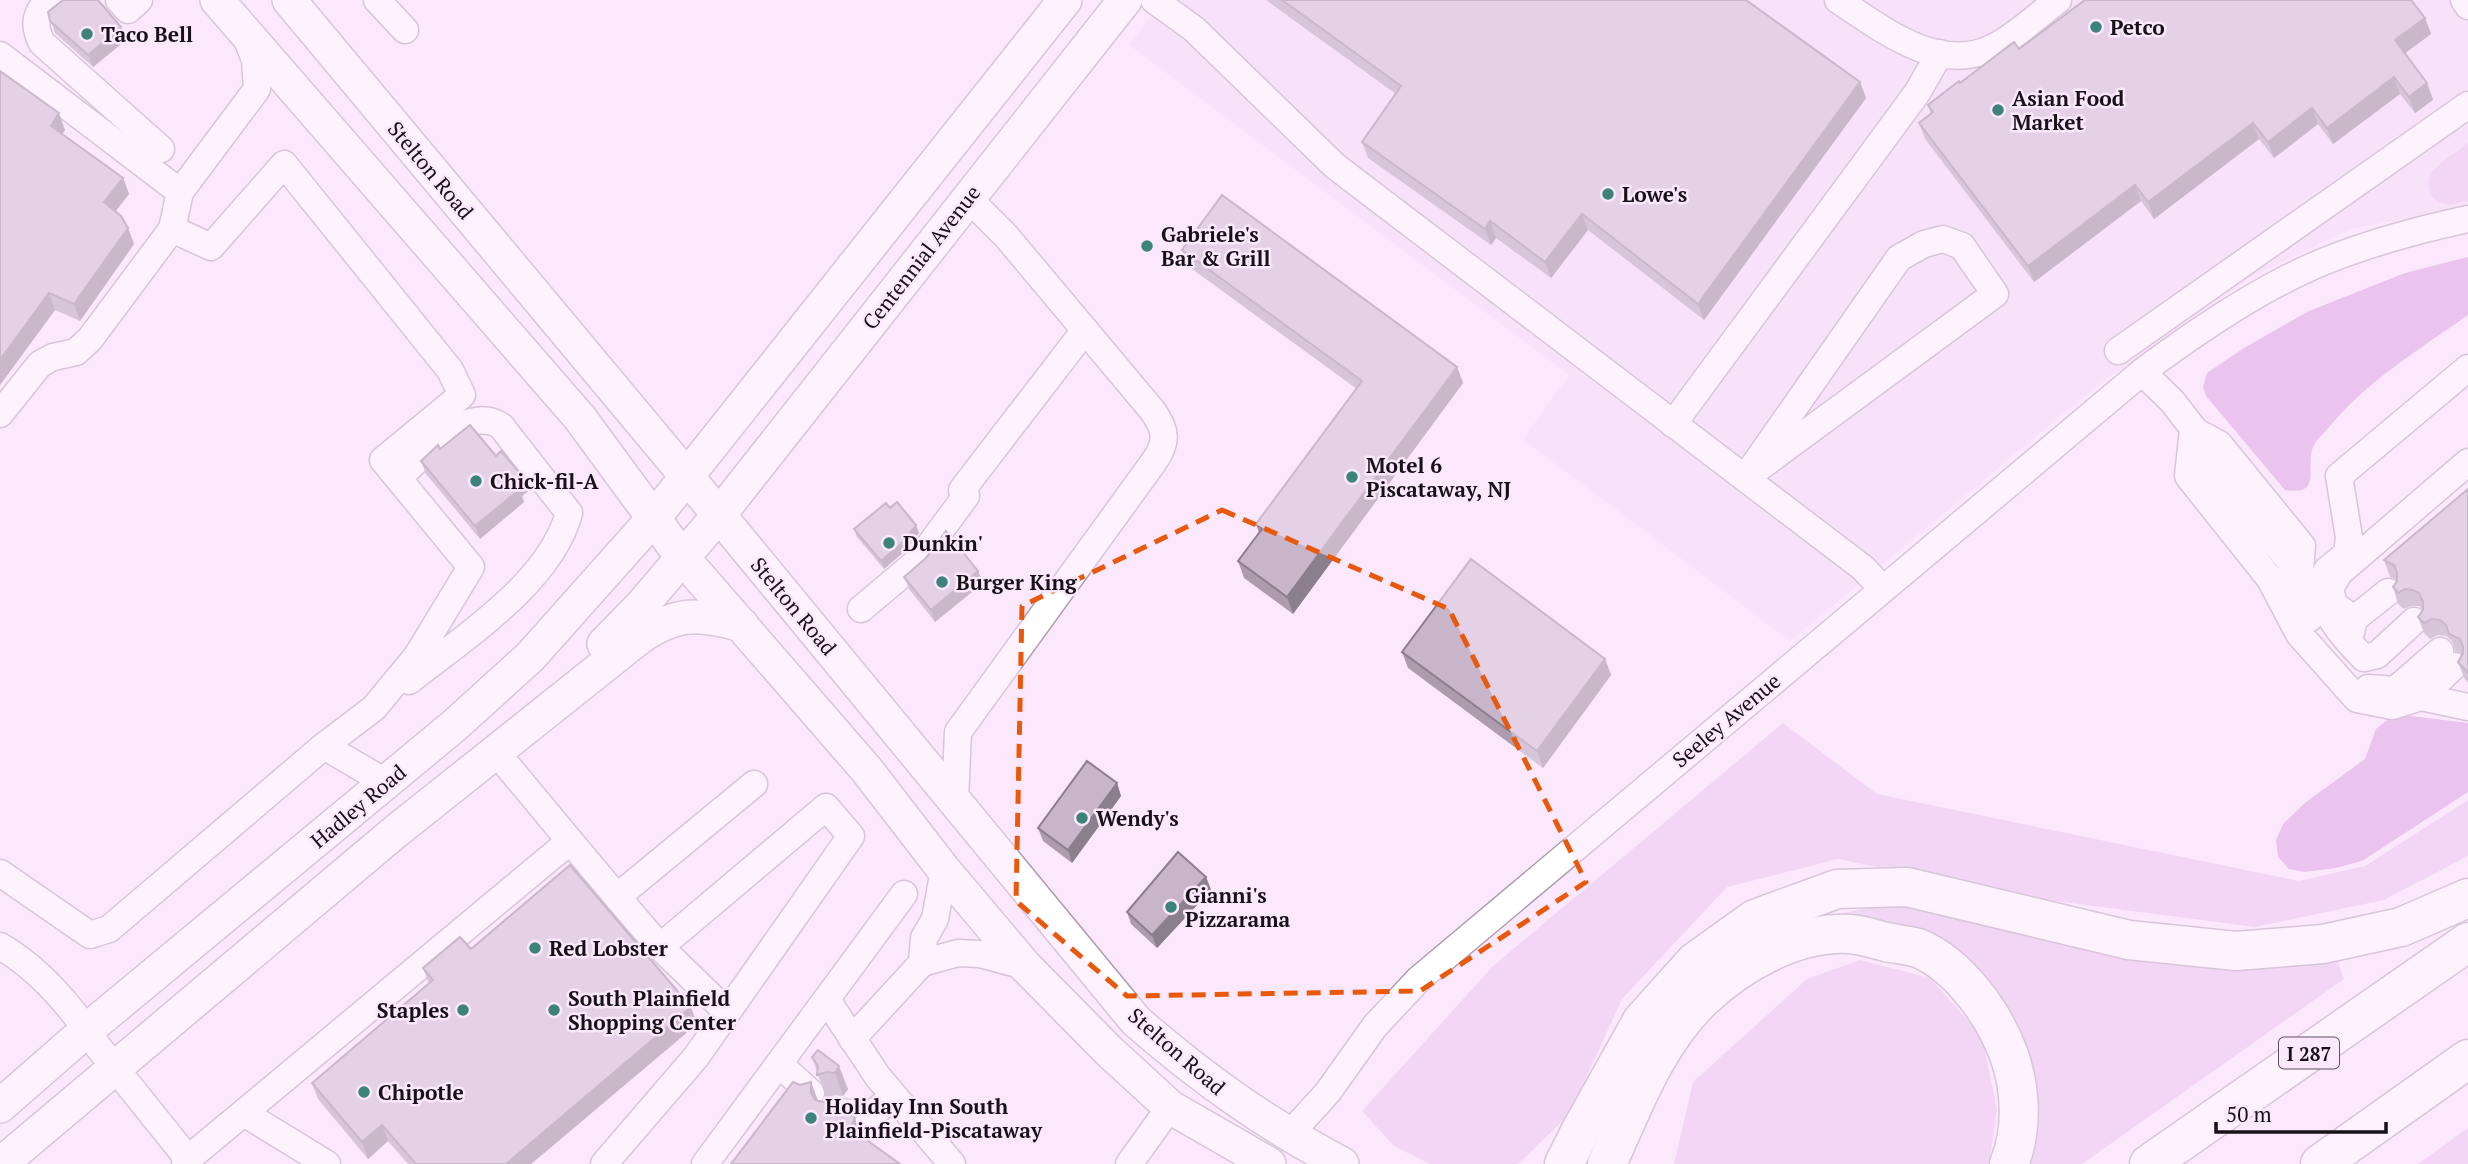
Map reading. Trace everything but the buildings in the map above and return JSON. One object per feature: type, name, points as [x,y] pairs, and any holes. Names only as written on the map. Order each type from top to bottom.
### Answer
[{"type":"highway","points":[[1545,1164],[1572,1148],[1642,1021],[1695,962],[1755,919],[1837,889],[1907,887],[2129,940],[2236,951],[2323,944],[2402,927],[2468,898]]},
{"type":"highway","points":[[1607,1164],[1658,1056],[1702,999],[1745,965],[1782,947],[1818,937],[1850,934],[1917,948],[1948,968],[1991,1014],[2015,1072],[2019,1126],[2014,1154],[2009,1164]]},
{"type":"highway","name":"I 287","points":[[2149,1164],[2468,942]]},
{"type":"highway","points":[[2320,1164],[2468,1059]]},
{"type":"highway","points":[[1624,1164],[1633,1107]]},
{"type":"main road","name":"Stelton Road","points":[[217,0],[580,418],[682,556],[866,769],[944,870],[1026,966],[1109,1051],[1170,1107],[1269,1164]]},
{"type":"main road","points":[[687,477],[1065,0]]},
{"type":"main road","name":"Centennial Avenue","points":[[719,515],[1125,0]]},
{"type":"main road","name":"Stelton Road","points":[[296,3],[1136,1021],[1197,1072],[1288,1136],[1342,1164]]},
{"type":"main road","name":"Hadley Road","points":[[0,1105],[387,783],[530,657],[687,477]]},
{"type":"main road","name":"Hadley Road","points":[[545,712],[719,515]]},
{"type":"main road","name":"Hadley Road","points":[[1,1164],[396,832],[662,622],[689,616],[742,625]]},
{"type":"street","points":[[48,0],[40,7],[35,23],[36,33],[42,43],[161,149]]},
{"type":"street","points":[[377,0],[405,30]]},
{"type":"street","points":[[1154,0],[1194,29],[1335,166],[1863,568],[1882,587]]},
{"type":"street","points":[[1838,0],[1905,43],[1940,53],[1971,54],[1993,48],[2058,0]]},
{"type":"street","points":[[2464,0],[2468,6]]},
{"type":"street","points":[[0,414],[40,364],[54,357],[76,352],[90,339],[172,229],[180,192],[257,89],[255,60],[243,29]]},
{"type":"street","points":[[1673,424],[1917,93],[1940,53]]},
{"type":"street","points":[[0,55],[180,192]]},
{"type":"street","points":[[2118,351],[2468,105]]},
{"type":"street","points":[[172,229],[211,247],[284,164],[450,370],[462,395],[390,469]]},
{"type":"street","points":[[955,801],[958,732],[1163,449],[1162,424],[1006,236],[968,198]]},
{"type":"street","name":"Seeley Avenue","points":[[1288,1136],[1328,1092],[1375,1026],[1419,979],[1882,587],[2142,372],[2193,334],[2290,277],[2347,252],[2468,219]]},
{"type":"street","points":[[1943,239],[1962,246],[1995,294],[1745,478],[1899,258],[1924,244],[1943,239]]},
{"type":"street","points":[[861,608],[918,561],[964,493],[1085,330]]},
{"type":"street","points":[[2351,631],[2325,612],[2318,588],[2327,570],[2347,554],[2349,537],[2339,476],[2468,368]]},
{"type":"street","points":[[2142,372],[2172,401],[2296,554],[2288,589],[2299,634],[2357,699],[2392,706],[2421,697],[2468,707]]},
{"type":"street","points":[[0,873],[90,935],[109,929],[324,746],[514,597],[532,577],[564,531],[569,513],[501,426],[492,420],[468,422],[456,427],[390,469]]},
{"type":"street","points":[[2193,430],[2177,481],[2264,585],[2288,589],[2367,688],[2395,690],[2447,659],[2421,697]]},
{"type":"street","points":[[2414,621],[2377,655],[2364,658],[2334,605],[2330,589],[2339,573],[2468,462]]},
{"type":"street","points":[[374,708],[416,656],[471,567],[390,469]]},
{"type":"street","points":[[2349,537],[2364,540],[2384,534]]},
{"type":"street","points":[[2351,631],[2388,592]]},
{"type":"street","points":[[324,746],[387,783]]},
{"type":"street","points":[[496,752],[660,947],[727,1012]]},
{"type":"street","points":[[617,897],[754,784]]},
{"type":"street","points":[[604,1164],[696,1057],[851,836],[826,807],[660,947]]},
{"type":"street","points":[[0,946],[20,958],[43,980],[87,1030],[187,1161],[570,841]]},
{"type":"street","points":[[922,962],[923,939],[935,919],[944,870]]},
{"type":"street","points":[[705,1164],[904,894]]},
{"type":"street","points":[[852,1038],[922,962],[958,953],[980,954],[1026,966]]},
{"type":"street","points":[[827,1000],[878,1077],[952,1164]]},
{"type":"street","points":[[779,1064],[811,1093]]},
{"type":"street","points":[[834,1111],[870,1116],[894,1096]]},
{"type":"street","points":[[1129,1164],[1170,1107]]},
{"type":"street","points":[[244,1113],[327,1164]]},
{"type":"highlighted area","points":[[1222,510],[1449,609],[1586,882],[1420,991],[1127,996],[1016,901],[1022,606]]},
{"type":"shaded area","points":[[1163,0],[2468,0],[2468,207],[2349,229],[2250,278],[2097,386],[1790,641],[1523,439],[1569,375],[1129,45]]},
{"type":"shaded area","points":[[2468,143],[2468,201],[2446,204],[2436,200],[2428,186],[2430,176],[2441,163]]},
{"type":"shaded area","points":[[2468,257],[2468,315],[2360,394],[2313,447],[2310,479],[2304,489],[2285,490],[2206,396],[2203,387],[2207,373],[2244,348],[2309,311],[2405,273]]},
{"type":"shaded area","points":[[2403,715],[2468,723],[2468,792],[2362,861],[2305,872],[2289,869],[2278,857],[2276,840],[2283,824],[2306,802],[2365,759],[2376,729],[2386,721]]},
{"type":"shaded area","points":[[1783,723],[1877,794],[2299,881],[2365,866],[2468,800],[2468,856],[2384,900],[2255,927],[2024,897],[1838,859],[1727,887],[1622,999],[1569,1115],[1518,1164],[1430,1164],[1394,1146],[1362,1111],[1493,966]]},
{"type":"shaded area","points":[[1915,900],[2337,959],[2344,979],[2082,1164],[2027,1164],[1976,968],[1825,916]]},
{"type":"shaded area","points":[[1860,960],[1930,978],[1982,1036],[1997,1110],[1989,1164],[1674,1164],[1693,1082],[1807,979]]},
{"type":"shaded area","points":[[2468,1128],[2468,1164],[2418,1164]]},
{"type":"place","name":"Petco","points":[[2096,27]]},
{"type":"place","name":"Taco Bell","points":[[87,34]]},
{"type":"place","name":"Asian Food Market","points":[[1998,110]]},
{"type":"place","name":"Lowe's","points":[[1608,194]]},
{"type":"place","name":"Gabriele's Bar & Grill","points":[[1147,246]]},
{"type":"place","name":"Motel 6 Piscataway, NJ","points":[[1352,477]]},
{"type":"place","name":"Chick-fil-A","points":[[476,481]]},
{"type":"place","name":"Dunkin'","points":[[889,543]]},
{"type":"place","name":"Burger King","points":[[942,582]]},
{"type":"place","name":"Wendy's","points":[[1082,818]]},
{"type":"place","name":"Gianni's Pizzarama","points":[[1171,907]]},
{"type":"place","name":"Red Lobster","points":[[535,948]]},
{"type":"place","name":"Staples","points":[[463,1010]]},
{"type":"place","name":"South Plainfield Shopping Center","points":[[554,1010]]},
{"type":"place","name":"Chipotle","points":[[364,1092]]},
{"type":"place","name":"Holiday Inn South Plainfield-Piscataway","points":[[811,1118]]}]
